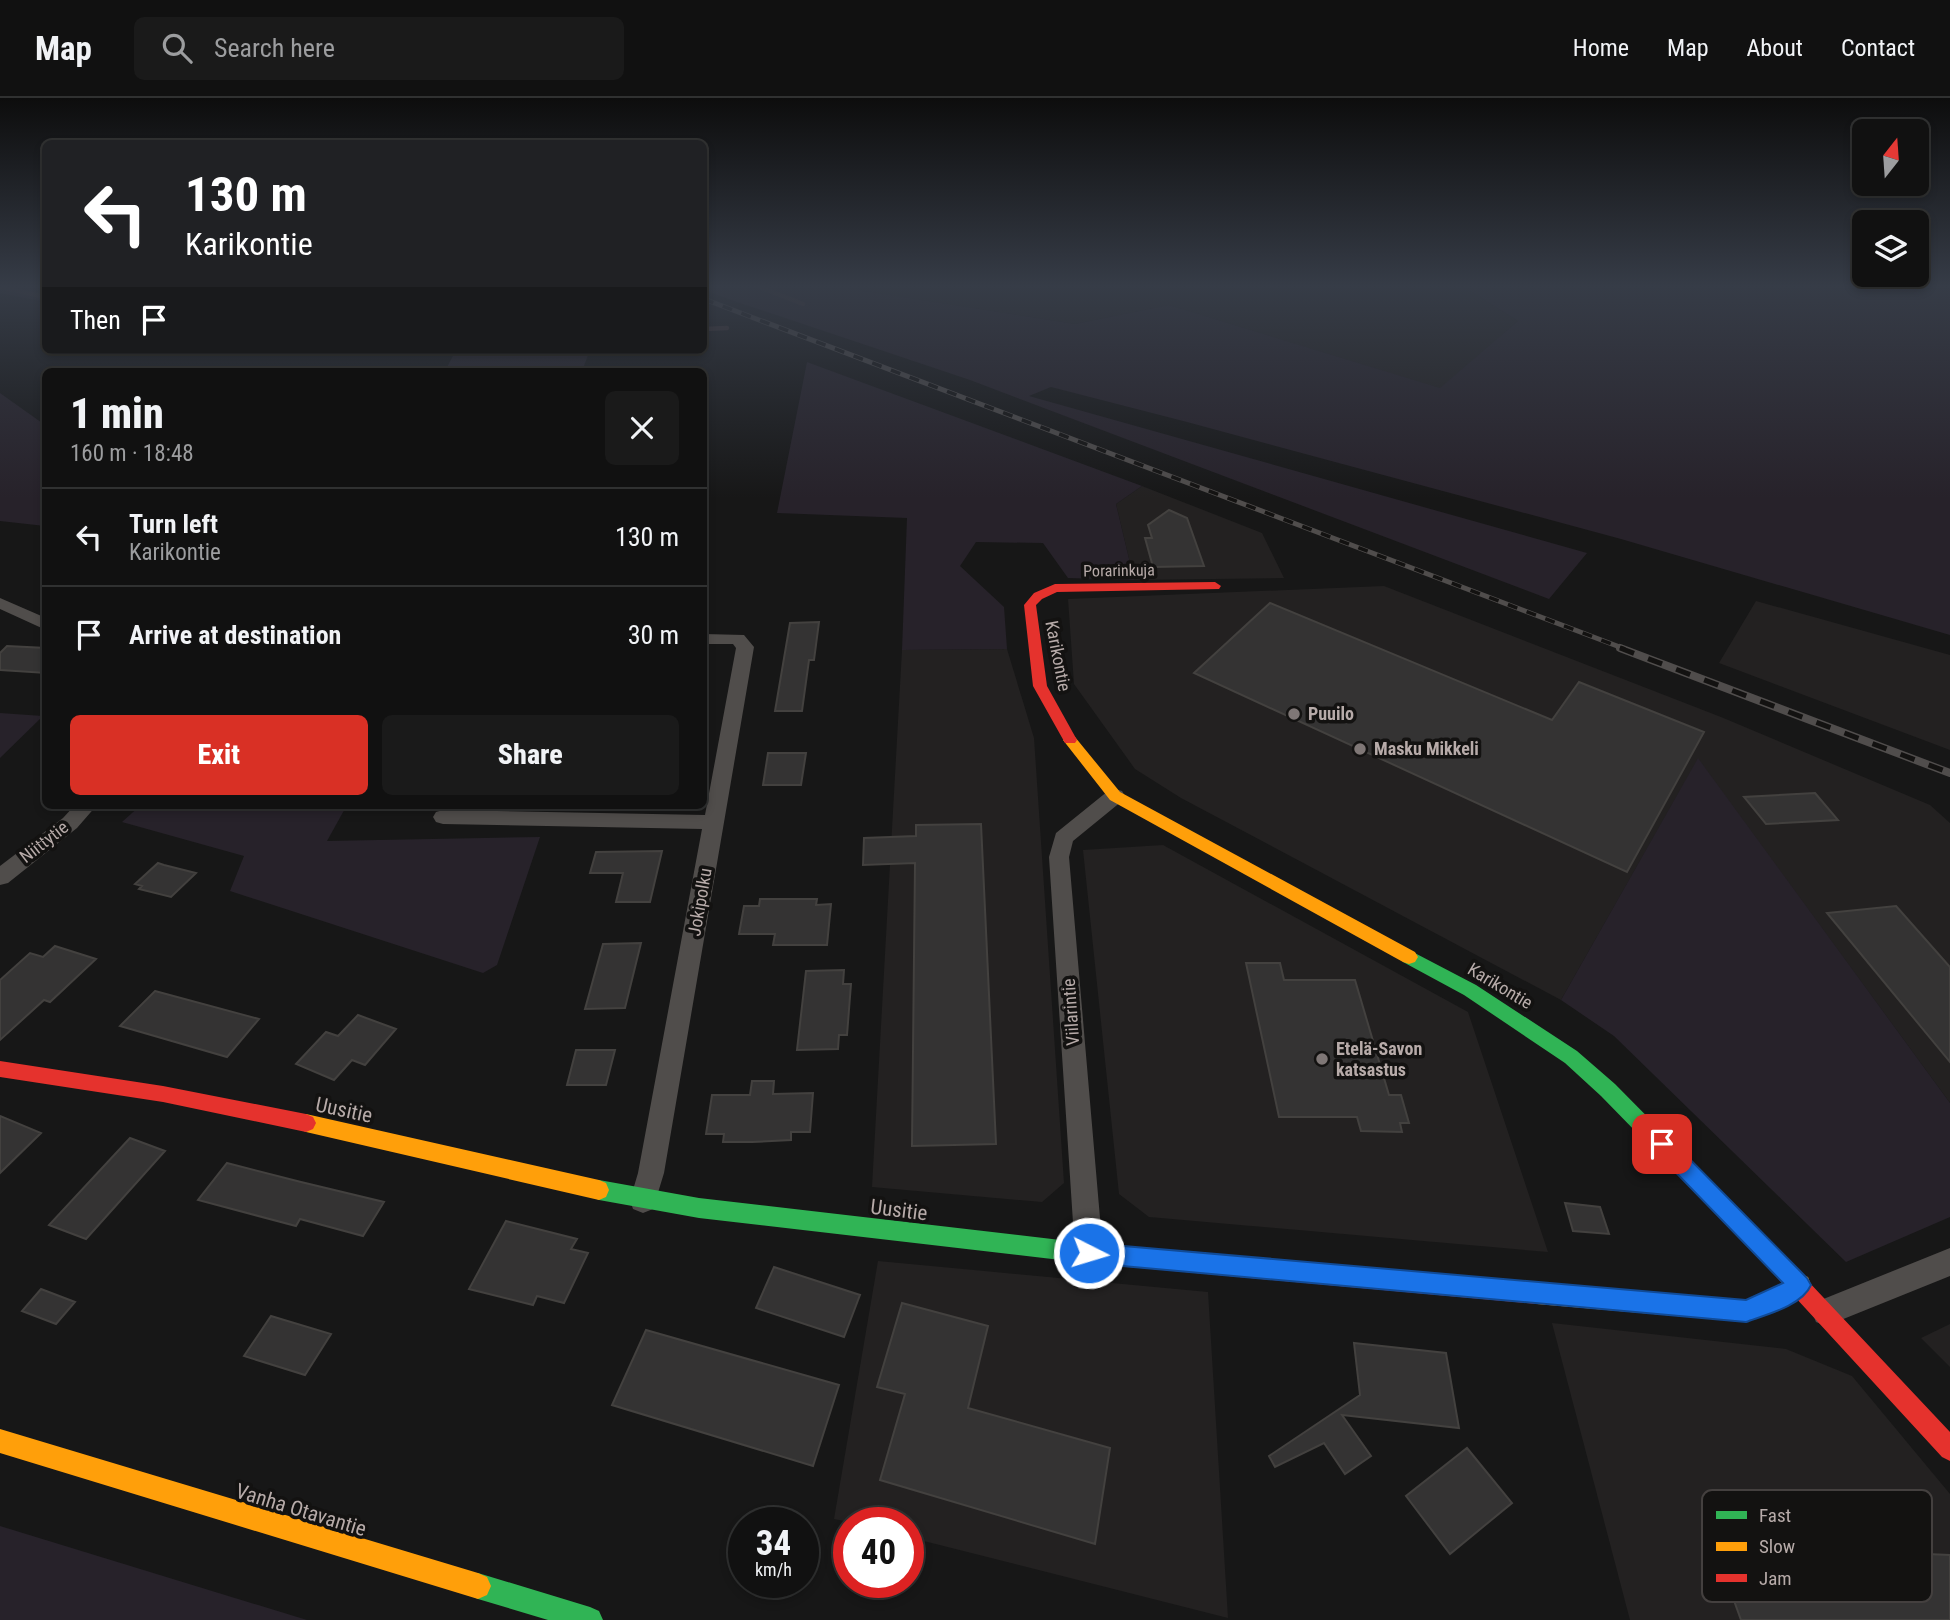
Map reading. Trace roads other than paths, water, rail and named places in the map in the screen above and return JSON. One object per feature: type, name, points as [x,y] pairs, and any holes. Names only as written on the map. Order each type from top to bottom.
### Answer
[{"type":"street","name":"Porarinkuja","points":[[1030,605],[1038,596],[1055,588],[1215,586]]},
{"type":"street","points":[[0,603],[42,623]]},
{"type":"street","name":"Karikontie","points":[[1030,605],[1040,686],[1044,696],[1083,758],[1115,796],[1470,990],[1560,1049],[1608,1090],[1800,1285],[1950,1449]]},
{"type":"street","name":"Jokipolku","points":[[643,1200],[651,1173],[745,647],[738,639],[707,639]]},
{"type":"street","name":"Viilarintie","points":[[1089,1253],[1059,857],[1063,838],[1115,796]]},
{"type":"street","name":"Niittytie","points":[[0,877],[83,809]]},
{"type":"street","points":[[443,817],[714,822]]},
{"type":"street","name":"Uusitie","points":[[0,1069],[99,1081],[335,1129],[643,1200],[1089,1253],[1746,1311],[1771,1302],[1800,1285]]},
{"type":"street","points":[[1826,1312],[1950,1262]]},
{"type":"street","name":"Vanha Otavantie","points":[[0,1441],[590,1620]]},
{"type":"railway","points":[[854,356],[1625,649]]},
{"type":"railway","points":[[1620,648],[1950,773]]},
{"type":"place","name":"Puuilo","points":[[1294,714]]},
{"type":"place","name":"Masku Mikkeli","points":[[1360,749]]},
{"type":"place","name":"Etelä-Savon katsastus","points":[[1322,1059]]}]
